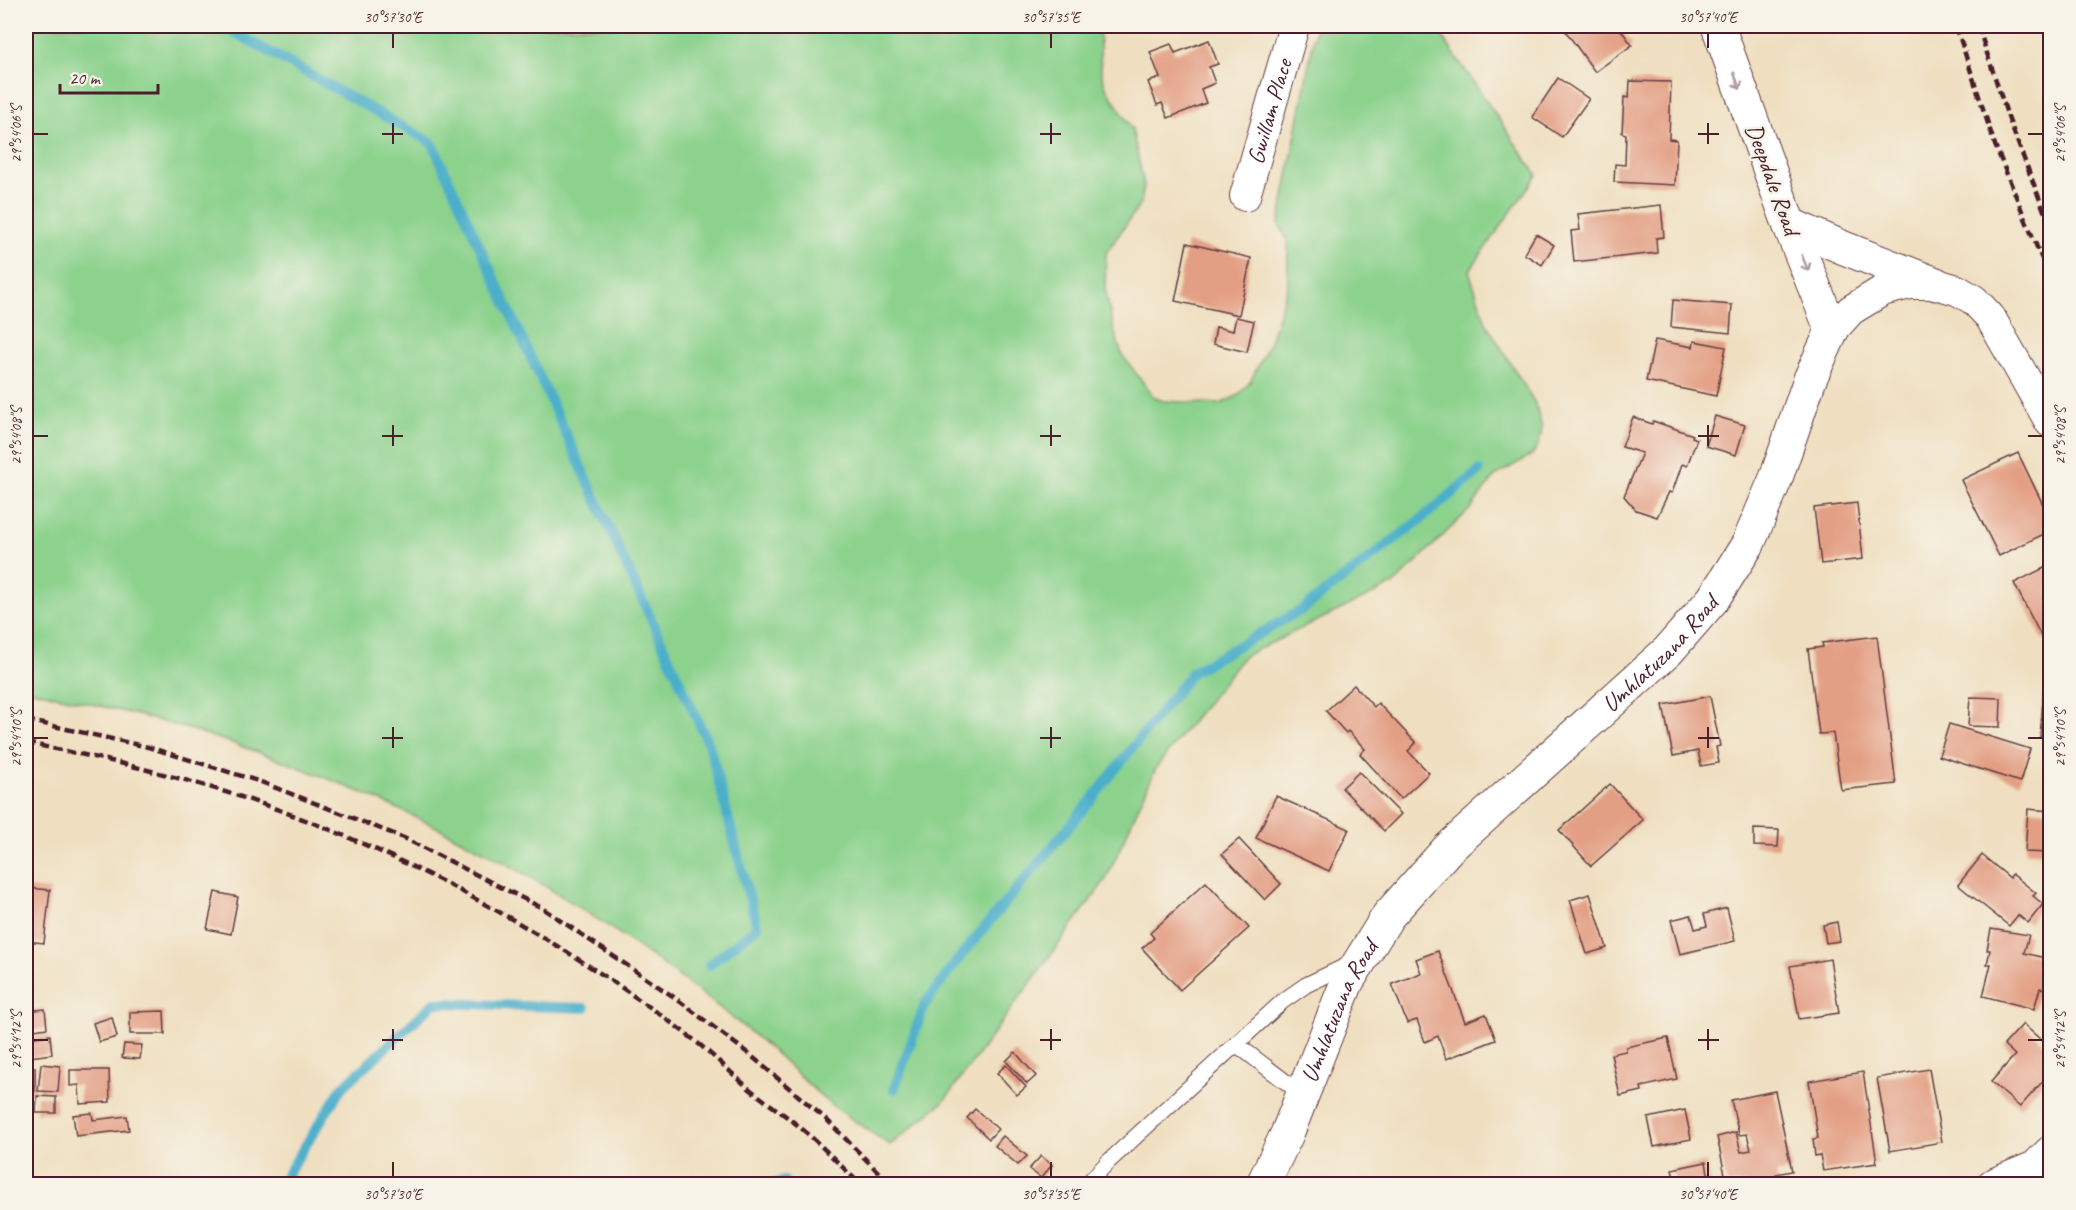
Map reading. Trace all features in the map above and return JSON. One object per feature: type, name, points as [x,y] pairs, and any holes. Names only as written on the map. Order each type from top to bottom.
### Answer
[{"type":"street","name":"Gwillam Place","points":[[1245,196],[1294,26]]},
{"type":"street","name":"Deepdale Road","points":[[1718,26],[1789,224],[1833,332]]},
{"type":"street","points":[[1789,224],[1936,284]]},
{"type":"street","name":"Umhlatuzana Road","points":[[1263,1185],[1347,982],[1388,916],[1448,849],[1668,651],[1713,599],[1748,544],[1776,478],[1810,379],[1833,332],[1851,310],[1882,291],[1910,284],[1936,284],[1957,290],[1974,300],[1990,317],[2050,422]]},
{"type":"street","points":[[1992,1185],[2043,1167]]},
{"type":"lane","points":[[1087,1185],[1108,1162],[1283,1001],[1306,985],[1361,959]]},
{"type":"lane","points":[[1236,1044],[1302,1095]]},
{"type":"green space","points":[[26,26],[1099,26],[1101,72],[1106,88],[1132,129],[1144,185],[1141,203],[1106,253],[1105,289],[1114,331],[1122,355],[1154,397],[1163,401],[1220,404],[1237,396],[1250,382],[1270,342],[1288,285],[1288,241],[1279,224],[1316,26],[1435,26],[1537,175],[1469,271],[1486,323],[1536,405],[1542,429],[1539,443],[1533,454],[1495,476],[1470,509],[1394,584],[1244,656],[1157,766],[1106,879],[944,1101],[890,1145],[828,1102],[759,1039],[648,954],[595,917],[484,851],[367,795],[246,748],[145,717],[26,689]]},
{"type":"building","points":[[1562,26],[1618,26],[1632,45],[1595,72]]},
{"type":"building","points":[[1209,40],[1218,64],[1209,67],[1215,83],[1201,89],[1206,103],[1168,118],[1162,103],[1157,105],[1148,82],[1160,78],[1150,52],[1171,44],[1175,53]]},
{"type":"building","points":[[1558,78],[1589,99],[1562,137],[1532,117]]},
{"type":"building","points":[[1630,81],[1671,82],[1669,139],[1677,140],[1675,185],[1614,182],[1615,164],[1625,165],[1626,134],[1622,133],[1624,97],[1629,98]]},
{"type":"building","points":[[1661,205],[1664,237],[1656,238],[1657,253],[1574,262],[1571,231],[1580,230],[1578,214]]},
{"type":"building","points":[[1536,234],[1554,245],[1542,265],[1524,254]]},
{"type":"building","points":[[1187,243],[1251,258],[1239,315],[1175,301]]},
{"type":"building","points":[[1673,300],[1732,305],[1730,333],[1671,327]]},
{"type":"building","points":[[1236,317],[1254,321],[1247,352],[1213,344],[1216,327],[1233,331]]},
{"type":"building","points":[[1655,340],[1693,347],[1694,341],[1726,347],[1716,396],[1646,381]]},
{"type":"building","points":[[1715,416],[1745,425],[1736,455],[1706,446]]},
{"type":"building","points":[[1633,417],[1652,424],[1653,421],[1693,435],[1692,437],[1697,439],[1687,466],[1682,464],[1672,493],[1669,492],[1657,517],[1636,510],[1624,496],[1642,453],[1622,447]]},
{"type":"building","points":[[2018,453],[2050,519],[2050,531],[1999,556],[1961,480]]},
{"type":"building","points":[[1857,503],[1863,559],[1821,564],[1814,508]]},
{"type":"building","points":[[2050,565],[2050,636],[2043,640],[2014,583]]},
{"type":"building","points":[[1877,636],[1896,784],[1841,790],[1833,733],[1819,734],[1808,649],[1823,647],[1822,643]]},
{"type":"building","points":[[1354,685],[1374,707],[1378,703],[1416,743],[1408,751],[1429,773],[1401,799],[1360,754],[1365,749],[1326,711]]},
{"type":"building","points":[[2044,687],[2050,688],[2050,738],[2040,737]]},
{"type":"building","points":[[1710,696],[1720,746],[1716,747],[1719,763],[1701,766],[1698,751],[1673,756],[1663,705]]},
{"type":"building","points":[[1970,697],[2001,698],[2000,727],[1968,726]]},
{"type":"building","points":[[1949,724],[2030,749],[2020,782],[1939,756]]},
{"type":"building","points":[[1359,772],[1401,814],[1384,831],[1342,788]]},
{"type":"building","points":[[1610,784],[1643,820],[1591,866],[1559,830]]},
{"type":"building","points":[[1276,796],[1349,829],[1329,871],[1256,838]]},
{"type":"building","points":[[2028,809],[2050,811],[2050,853],[2025,852]]},
{"type":"building","points":[[1754,829],[1779,830],[1778,847],[1754,846]]},
{"type":"building","points":[[1239,839],[1281,884],[1265,900],[1222,854]]},
{"type":"building","points":[[1982,855],[2010,878],[2012,874],[2036,893],[2033,896],[2043,904],[2028,923],[2018,915],[2009,926],[1958,885]]},
{"type":"building","points":[[1206,882],[1249,928],[1180,990],[1142,948],[1154,938],[1150,933]]},
{"type":"building","points":[[28,888],[50,890],[44,943],[26,941]]},
{"type":"building","points":[[215,892],[238,897],[231,934],[207,929]]},
{"type":"building","points":[[1590,894],[1607,948],[1587,954],[1570,900]]},
{"type":"building","points":[[1727,908],[1735,941],[1680,954],[1671,920],[1691,915],[1695,929],[1707,926],[1704,914]]},
{"type":"building","points":[[1837,922],[1840,941],[1826,943],[1823,925]]},
{"type":"building","points":[[1991,929],[2029,935],[2024,953],[2050,959],[2048,967],[2050,967],[2050,990],[2040,988],[2034,1009],[1983,996],[1991,964],[1987,964],[1990,950],[1987,950]]},
{"type":"building","points":[[1438,951],[1465,1022],[1486,1014],[1496,1040],[1446,1059],[1438,1036],[1425,1042],[1417,1020],[1407,1023],[1392,984],[1421,973],[1416,959]]},
{"type":"building","points":[[1830,959],[1839,1013],[1799,1019],[1790,966]]},
{"type":"building","points":[[45,1009],[47,1028],[28,1031],[26,1011]]},
{"type":"building","points":[[164,1011],[165,1034],[130,1034],[130,1012]]},
{"type":"building","points":[[112,1017],[117,1037],[99,1042],[93,1023]]},
{"type":"building","points":[[2023,1024],[2050,1048],[2050,1073],[2020,1107],[1991,1082],[2015,1055],[2004,1045]]},
{"type":"building","points":[[50,1035],[52,1054],[30,1057],[28,1038]]},
{"type":"building","points":[[1668,1038],[1677,1079],[1641,1087],[1642,1091],[1620,1096],[1611,1054],[1626,1051],[1626,1047]]},
{"type":"building","points":[[124,1044],[142,1045],[140,1059],[122,1058]]},
{"type":"building","points":[[1015,1052],[1036,1076],[1027,1084],[1006,1061]]},
{"type":"building","points":[[41,1064],[60,1066],[58,1092],[38,1091]]},
{"type":"building","points":[[1006,1065],[1026,1087],[1017,1095],[997,1073]]},
{"type":"building","points":[[26,1067],[35,1067],[35,1091],[26,1091]]},
{"type":"building","points":[[1929,1069],[1942,1142],[1890,1151],[1877,1078]]},
{"type":"building","points":[[70,1070],[109,1070],[110,1102],[80,1104],[79,1085],[70,1086]]},
{"type":"building","points":[[1863,1072],[1877,1163],[1823,1171],[1820,1155],[1815,1156],[1813,1139],[1818,1138],[1809,1081]]},
{"type":"building","points":[[1775,1091],[1792,1171],[1776,1174],[1778,1184],[1727,1184],[1717,1137],[1736,1132],[1741,1152],[1751,1150],[1747,1134],[1739,1135],[1731,1100]]},
{"type":"building","points":[[37,1096],[56,1097],[56,1113],[36,1113]]},
{"type":"building","points":[[975,1109],[998,1129],[989,1139],[967,1118]]},
{"type":"building","points":[[1685,1110],[1691,1139],[1654,1147],[1648,1118]]},
{"type":"building","points":[[92,1113],[93,1120],[127,1116],[129,1130],[76,1136],[73,1115]]},
{"type":"building","points":[[1003,1136],[1027,1156],[1018,1165],[995,1146]]},
{"type":"building","points":[[1041,1156],[1052,1165],[1041,1178],[1029,1169]]},
{"type":"building","points":[[1706,1162],[1710,1184],[1675,1184],[1672,1169]]},
{"type":"waterway","points":[[223,26],[432,143],[709,745],[757,927],[709,965]]},
{"type":"waterway","points":[[894,1089],[925,1004],[963,953],[1093,798],[1192,672],[1303,609],[1420,520],[1479,471]]},
{"type":"waterway","points":[[281,1184],[341,1089],[434,1003],[585,1008]]},
{"type":"waterway","points":[[773,1184],[784,1181]]},
{"type":"railway","points":[[1956,26],[1995,145],[2050,274]]},
{"type":"railway","points":[[1978,26],[2009,120],[2050,226]]},
{"type":"railway","points":[[26,720],[148,747],[261,782],[404,838],[542,908],[674,997],[749,1054],[827,1120],[890,1184]]},
{"type":"railway","points":[[26,743],[143,769],[259,803],[371,848],[483,903],[590,967],[689,1036],[751,1090],[808,1134],[860,1184]]}]
